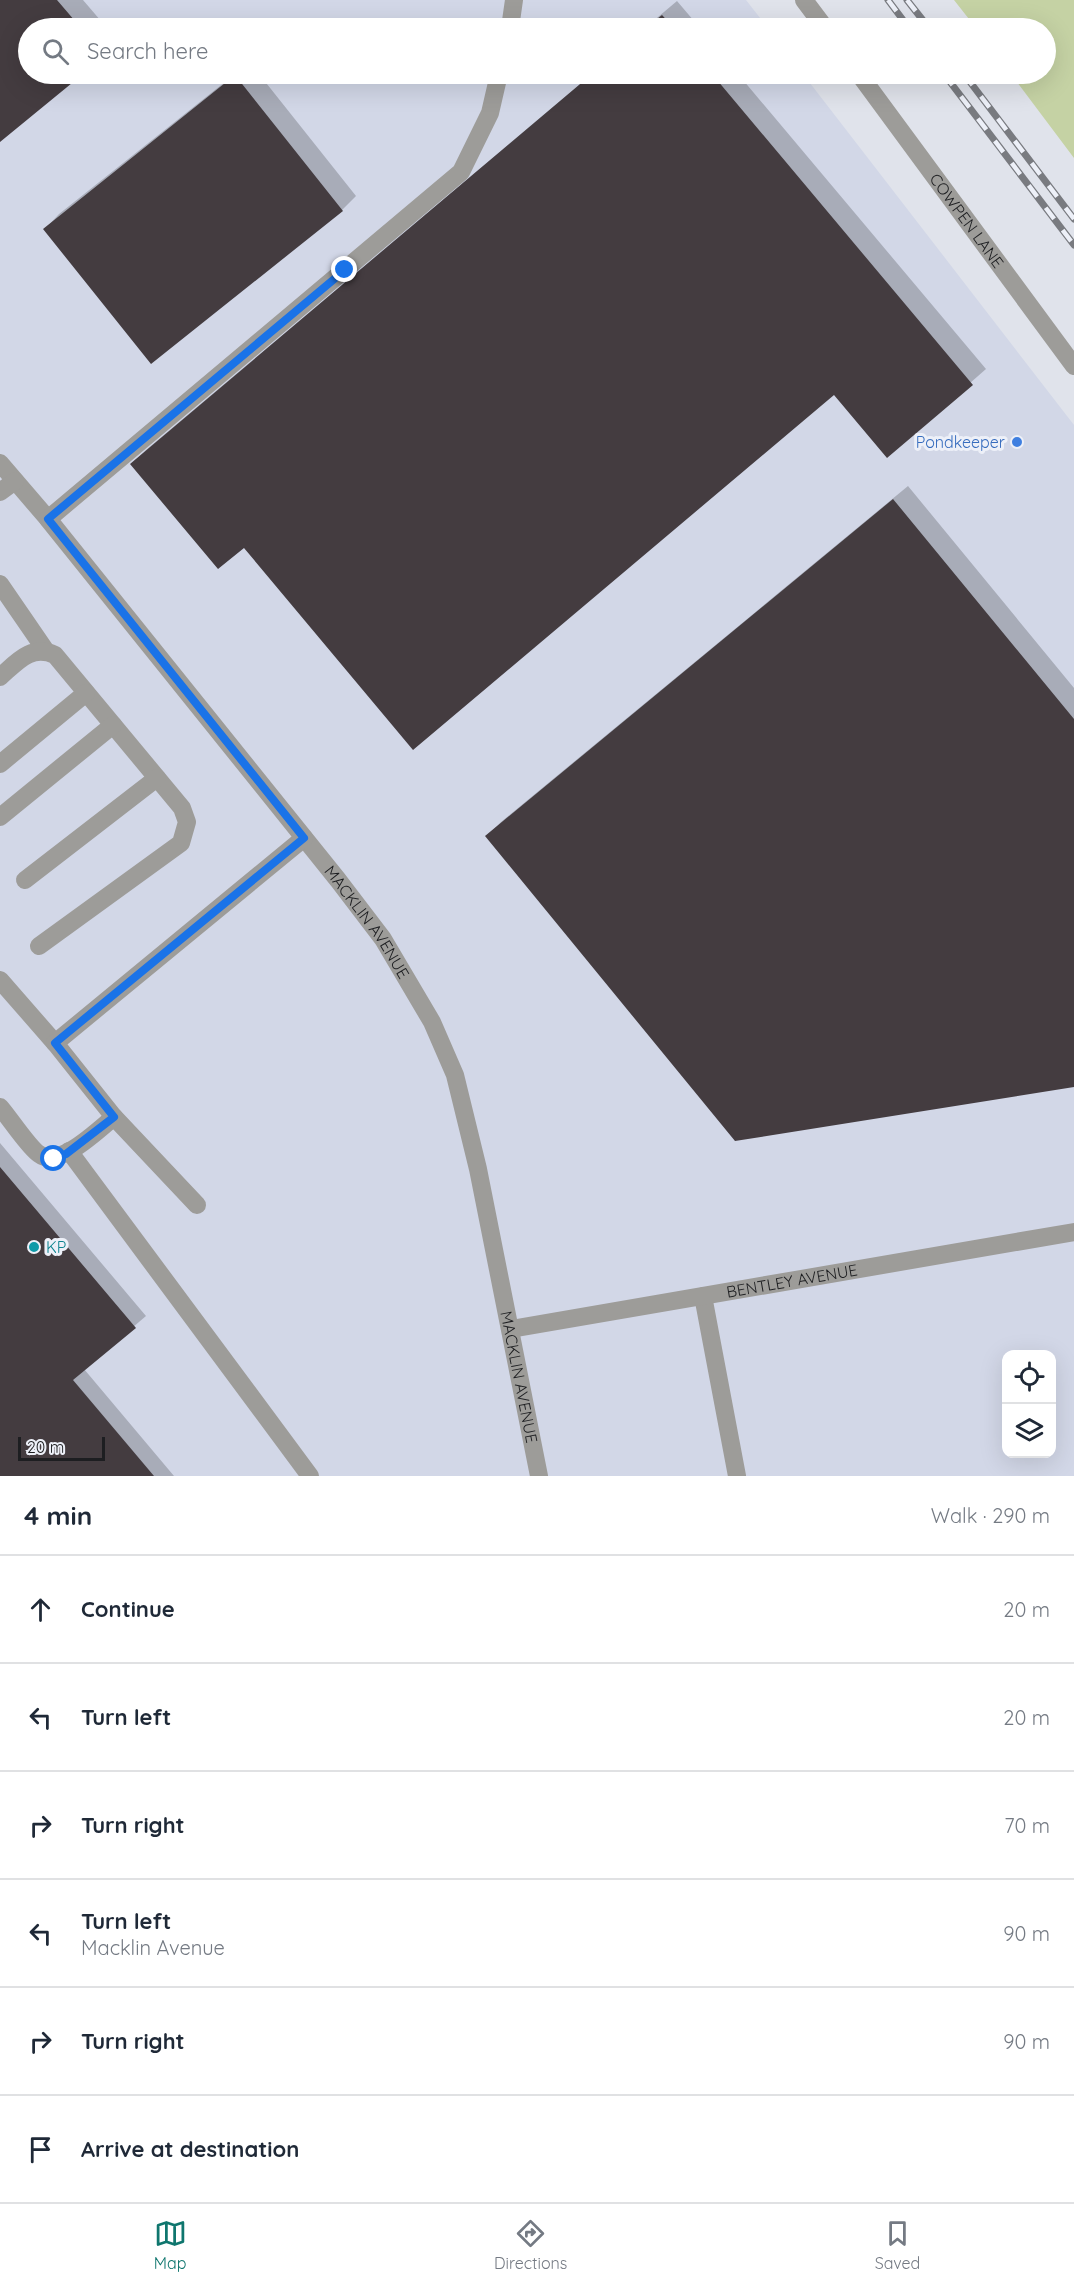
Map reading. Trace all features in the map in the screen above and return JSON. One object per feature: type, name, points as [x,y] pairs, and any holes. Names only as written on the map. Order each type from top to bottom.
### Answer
[{"type":"street","points":[[511,18],[514,0]]},
{"type":"street","points":[[804,0],[818,18]]},
{"type":"street","points":[[48,519],[461,172],[490,113],[497,84]]},
{"type":"street","name":"COWPEN LANE","points":[[866,84],[1074,366]]},
{"type":"street","name":"MACKLIN AVENUE","points":[[0,462],[383,939],[432,1022],[450,1065],[478,1169],[539,1476]]},
{"type":"street","points":[[0,492],[15,481]]},
{"type":"street","points":[[0,584],[45,651]]},
{"type":"street","points":[[0,677],[23,657],[37,651],[55,655],[182,808],[188,822],[181,843],[39,946]]},
{"type":"street","points":[[0,764],[86,693]]},
{"type":"street","points":[[0,818],[113,725]]},
{"type":"street","points":[[25,880],[157,778]]},
{"type":"street","points":[[55,1043],[304,838]]},
{"type":"street","points":[[0,980],[55,1043],[114,1117],[197,1205]]},
{"type":"street","points":[[0,1107],[39,1155],[54,1159],[69,1151],[114,1117]]},
{"type":"street","points":[[69,1151],[310,1476]]},
{"type":"street","name":"BENTLEY AVENUE","points":[[511,1329],[1074,1232]]},
{"type":"street","points":[[703,1296],[737,1476]]},
{"type":"shaded area","points":[[0,0],[746,0],[760,18],[18,18],[18,84],[811,84],[1074,425],[1074,1476],[0,1476]]},
{"type":"green space","points":[[954,0],[1074,0],[1074,158],[1018,84],[1056,84],[1056,18],[968,18]]},
{"type":"building","points":[[0,0],[57,0],[72,18],[18,18],[18,84],[71,84],[0,142]]},
{"type":"building","points":[[224,84],[242,84],[343,211],[151,364],[43,229]]},
{"type":"building","points":[[580,84],[720,84],[973,385],[887,458],[834,395],[413,750],[244,548],[218,569],[130,464]]},
{"type":"building","points":[[893,499],[1074,719],[1074,1087],[735,1141],[485,836]]},
{"type":"building","name":"KP","points":[[0,1167],[136,1328],[73,1380],[154,1476],[0,1476]]},
{"type":"railway","points":[[888,0],[902,18]]},
{"type":"railway","points":[[907,0],[921,18]]},
{"type":"railway","points":[[952,84],[1074,245]]},
{"type":"railway","points":[[972,84],[1074,219]]},
{"type":"place","name":"Pondkeeper","points":[[1017,442]]},
{"type":"place","name":"KP","points":[[34,1247]]},
{"type":"route","points":[[54,1159],[66,1154],[114,1117],[55,1043],[304,838],[48,519],[345,270]]}]
